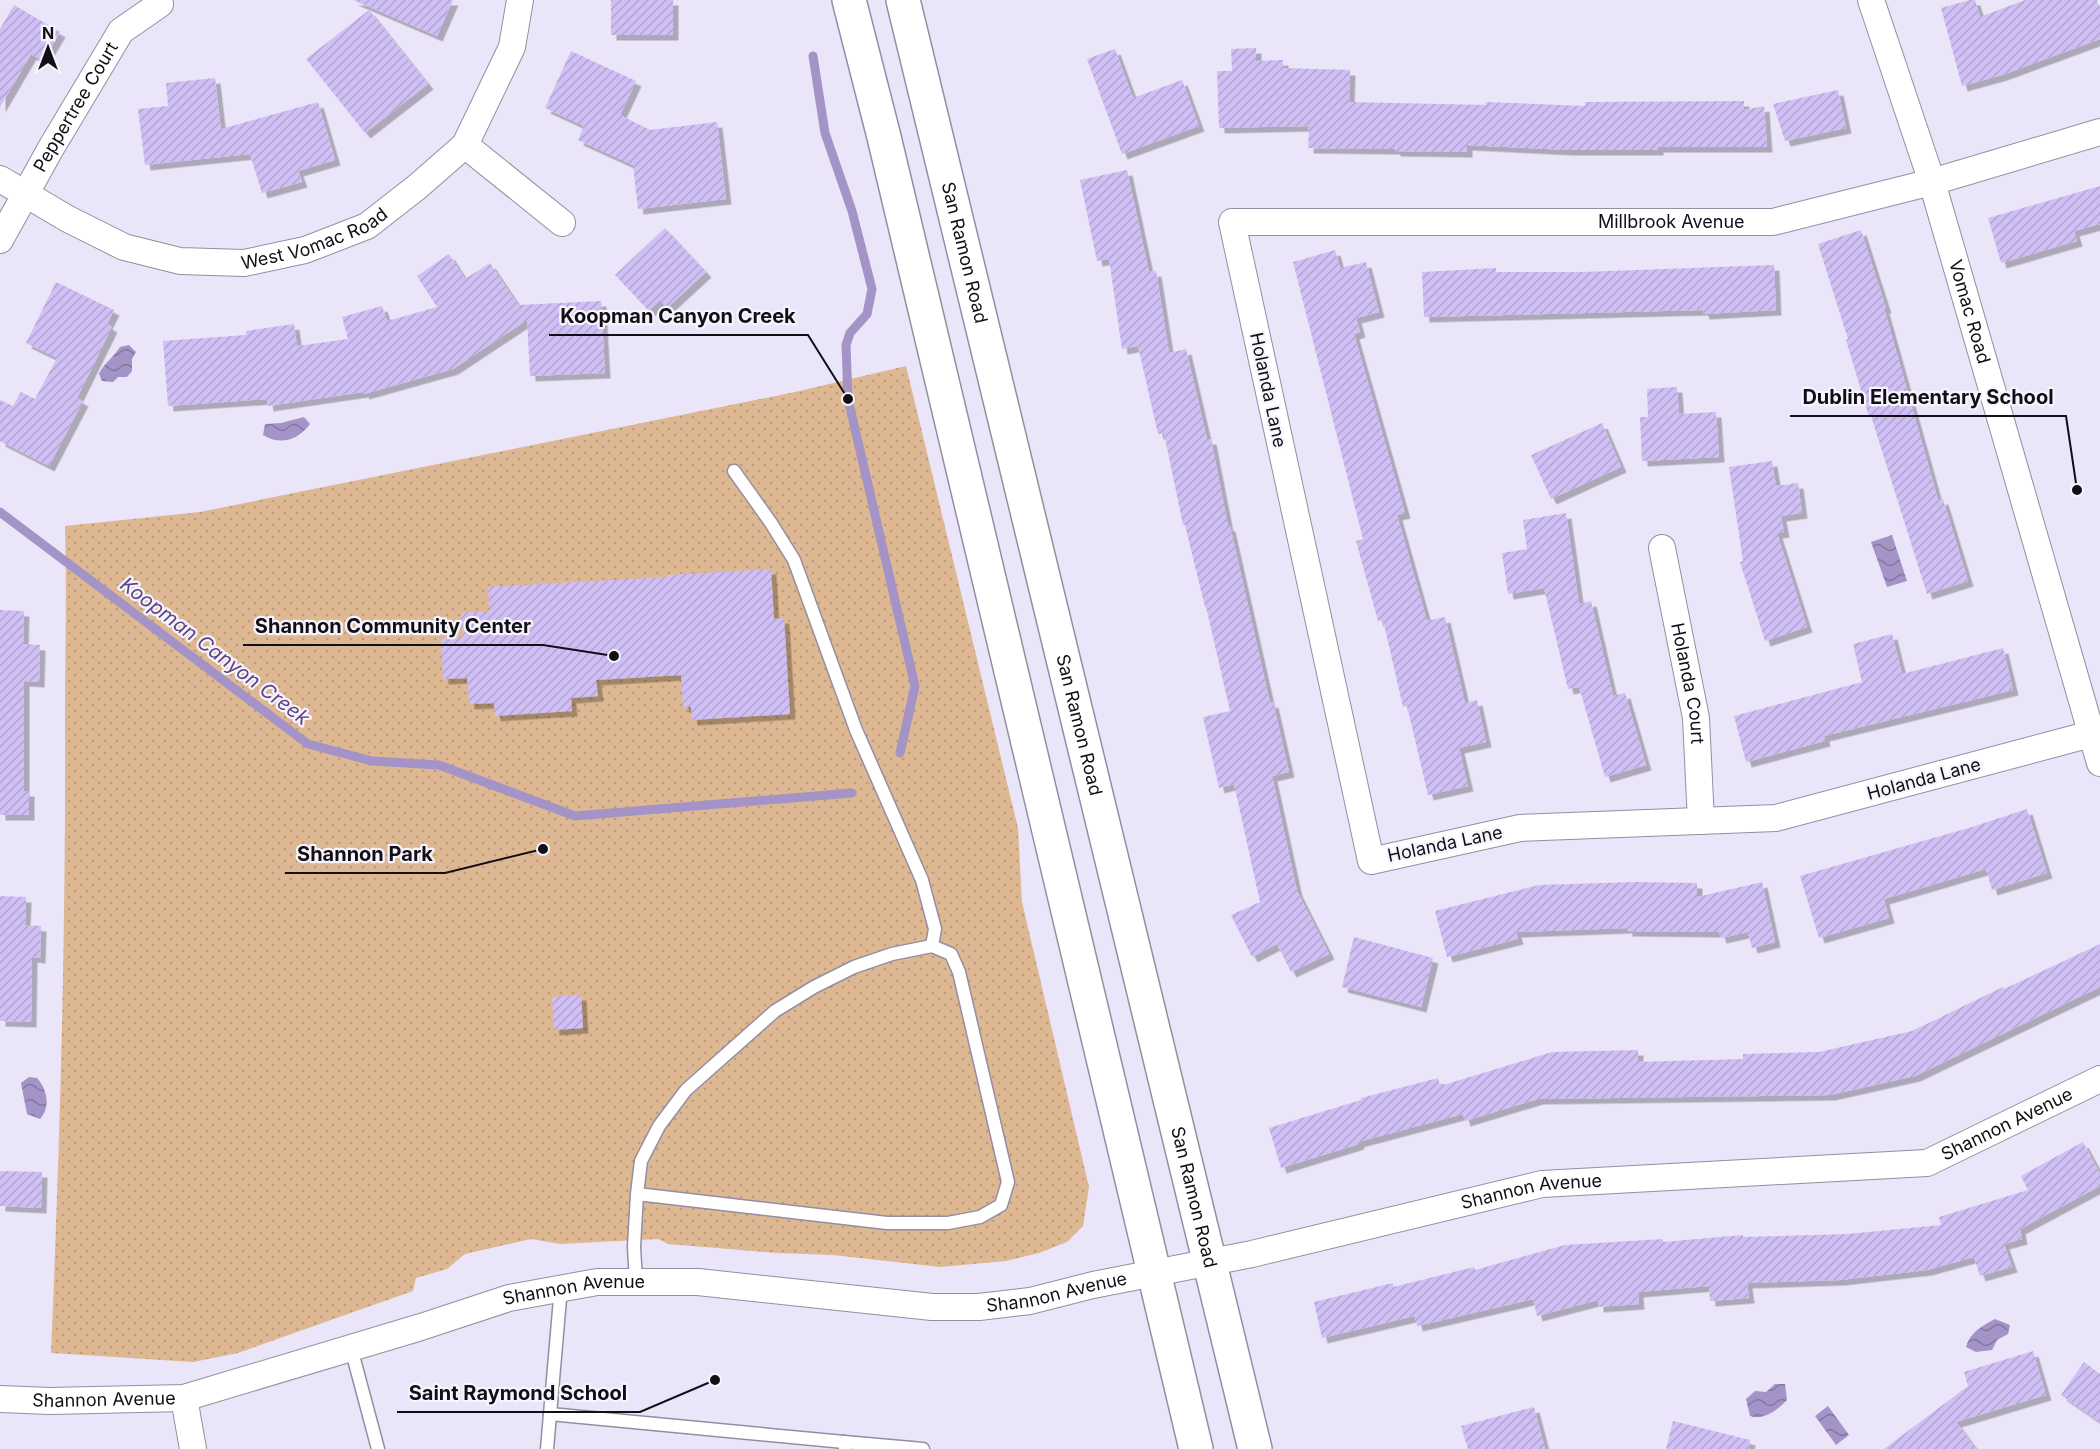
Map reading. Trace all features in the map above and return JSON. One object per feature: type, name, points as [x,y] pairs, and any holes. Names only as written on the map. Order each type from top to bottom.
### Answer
[{"type":"main road","points":[[849,0],[1196,1449]]},
{"type":"main road","name":"San Ramon Road","points":[[903,0],[1255,1449]]},
{"type":"street","name":"West Vomac Road","points":[[0,179],[68,219],[124,247],[180,261],[244,263],[304,250],[367,226],[465,145],[512,47],[520,0]]},
{"type":"street","name":"Vomac Road","points":[[1871,0],[1932,182],[2095,731],[2100,764]]},
{"type":"street","name":"Peppertree Court","points":[[0,240],[51,148],[121,31],[160,4]]},
{"type":"street","name":"Millbrook Avenue","points":[[1232,222],[1773,222],[1932,182],[2100,132]]},
{"type":"street","points":[[465,145],[562,223]]},
{"type":"street","name":"Holanda Lane","points":[[1232,222],[1371,861],[1520,828],[1776,818],[2095,731]]},
{"type":"street","name":"Holanda Court","points":[[1662,548],[1696,718],[1701,821]]},
{"type":"street","name":"Shannon Avenue","points":[[0,1400],[184,1398],[509,1298],[597,1282],[698,1282],[893,1304],[932,1306],[979,1306],[1030,1301],[1211,1263],[1542,1184],[1927,1163],[2100,1079]]},
{"type":"street","points":[[184,1398],[193,1449]]},
{"type":"lane","points":[[734,471],[794,560],[856,730],[922,880],[935,929],[932,946]]},
{"type":"lane","points":[[636,1281],[634,1247],[637,1194],[641,1161],[659,1126],[686,1090],[767,1018],[814,987],[854,967],[892,954],[932,946],[951,954],[959,972],[1008,1182],[1001,1205],[980,1217],[948,1223],[887,1223],[637,1194]]},
{"type":"lane","points":[[547,1449],[561,1287]]},
{"type":"lane","points":[[351,1348],[378,1449]]},
{"type":"lane","points":[[550,1414],[845,1445],[923,1449]]},
{"type":"shaded area","points":[[906,366],[1018,828],[1022,902],[1089,1187],[1083,1226],[1067,1242],[1039,1253],[1006,1261],[940,1267],[833,1255],[668,1244],[658,1239],[560,1244],[531,1239],[465,1254],[447,1269],[416,1278],[413,1291],[238,1353],[193,1362],[51,1353],[63,956],[65,526],[200,512],[795,392]]},
{"type":"water","points":[[129,345],[136,352],[132,359],[132,371],[127,377],[118,377],[113,382],[102,381],[99,374],[103,367],[120,347]]},
{"type":"water","points":[[304,417],[310,424],[300,434],[289,440],[276,440],[263,435],[265,424],[281,423]]},
{"type":"water","points":[[1892,535],[1907,581],[1887,587],[1871,542]]},
{"type":"water","points":[[29,1077],[37,1078],[45,1093],[47,1104],[40,1119],[27,1114],[21,1083]]},
{"type":"water","points":[[1995,1319],[2010,1325],[2008,1334],[1997,1340],[1992,1350],[1976,1352],[1966,1347],[1974,1333]]},
{"type":"water","points":[[1775,1384],[1785,1384],[1787,1400],[1775,1411],[1765,1416],[1750,1416],[1746,1399],[1755,1391],[1766,1392]]},
{"type":"water","points":[[1828,1406],[1849,1435],[1836,1445],[1815,1416]]},
{"type":"building","points":[[353,0],[453,0],[437,36]]},
{"type":"building","points":[[611,0],[673,0],[673,35],[611,35]]},
{"type":"building","points":[[1975,0],[1980,17],[2025,0],[2097,0],[2100,9],[2100,39],[2002,75],[1962,86],[1941,8]]},
{"type":"building","points":[[14,5],[60,32],[43,61],[31,54],[0,107],[0,29]]},
{"type":"building","points":[[369,10],[428,84],[365,133],[306,59]]},
{"type":"building","points":[[1256,48],[1256,61],[1283,60],[1283,68],[1350,70],[1349,102],[1486,105],[1486,102],[1585,106],[1585,102],[1744,101],[1744,110],[1764,106],[1767,147],[1568,150],[1467,145],[1467,152],[1308,148],[1309,126],[1219,128],[1217,71],[1232,71],[1231,49]]},
{"type":"building","points":[[1115,49],[1133,98],[1182,80],[1199,126],[1122,154],[1087,59]]},
{"type":"building","points":[[571,51],[636,81],[620,115],[650,130],[717,122],[726,199],[638,209],[633,165],[578,140],[584,126],[545,108]]},
{"type":"building","points":[[215,78],[221,129],[318,102],[335,160],[298,171],[302,182],[262,193],[250,154],[145,165],[138,109],[168,106],[166,83]]},
{"type":"building","points":[[1838,90],[1846,128],[1785,141],[1773,104]]},
{"type":"building","points":[[1127,170],[1149,272],[1156,271],[1169,353],[1186,349],[1207,439],[1211,439],[1228,526],[1230,526],[1270,703],[1273,702],[1289,772],[1272,776],[1297,891],[1329,954],[1291,972],[1277,944],[1252,957],[1231,915],[1260,902],[1234,784],[1219,788],[1203,717],[1230,711],[1206,607],[1185,525],[1183,525],[1164,433],[1158,434],[1138,346],[1122,349],[1109,259],[1097,261],[1080,180]]},
{"type":"building","points":[[2100,186],[2100,224],[2074,231],[2077,241],[2001,263],[1988,218]]},
{"type":"building","points":[[665,228],[706,272],[667,308],[660,300],[649,311],[615,275]]},
{"type":"building","points":[[1861,230],[1886,308],[1884,308],[1938,500],[1943,499],[1968,581],[1927,594],[1871,416],[1869,417],[1846,340],[1848,339],[1818,244]]},
{"type":"building","points":[[1335,250],[1340,268],[1366,262],[1379,312],[1356,318],[1360,332],[1354,334],[1405,513],[1397,515],[1427,621],[1445,617],[1465,703],[1477,700],[1486,742],[1459,748],[1468,786],[1428,795],[1407,706],[1403,707],[1383,620],[1378,621],[1356,541],[1363,539],[1293,262]]},
{"type":"building","points":[[449,254],[465,279],[490,263],[518,305],[601,301],[605,373],[530,376],[527,320],[453,369],[364,394],[363,392],[268,406],[267,399],[168,406],[163,341],[246,335],[246,331],[294,324],[297,346],[348,339],[342,317],[382,306],[387,321],[437,307],[417,276]]},
{"type":"building","points":[[1774,265],[1776,310],[1704,314],[1703,310],[1424,317],[1422,272],[1496,268],[1496,272],[1583,272]]},
{"type":"building","points":[[56,282],[114,310],[107,324],[112,327],[77,398],[83,401],[49,466],[0,441],[0,400],[13,406],[21,392],[35,399],[57,358],[26,343]]},
{"type":"building","points":[[1677,387],[1679,414],[1716,412],[1719,457],[1642,461],[1640,417],[1648,417],[1647,389]]},
{"type":"building","points":[[1602,423],[1621,467],[1551,499],[1531,455]]},
{"type":"building","points":[[1772,461],[1776,486],[1798,483],[1802,513],[1781,516],[1784,532],[1777,533],[1807,627],[1765,641],[1740,562],[1743,561],[1729,467]]},
{"type":"building","points":[[1566,513],[1579,604],[1591,601],[1613,696],[1625,693],[1646,765],[1605,777],[1579,687],[1568,689],[1544,588],[1508,594],[1502,553],[1527,549],[1523,520]]},
{"type":"building","points":[[771,569],[774,619],[784,618],[790,714],[692,720],[691,707],[683,707],[681,675],[596,680],[598,696],[571,698],[572,711],[495,716],[494,703],[469,704],[467,678],[443,679],[441,638],[463,637],[461,613],[489,611],[488,587]]},
{"type":"building","points":[[0,610],[24,611],[23,644],[40,645],[39,682],[24,681],[24,791],[29,791],[29,815],[0,815]]},
{"type":"building","points":[[1892,634],[1902,674],[2003,648],[2013,690],[1824,736],[1825,741],[1746,762],[1734,716],[1862,682],[1853,644]]},
{"type":"building","points":[[2027,809],[2047,873],[1992,890],[1986,869],[1884,899],[1889,918],[1819,938],[1800,876]]},
{"type":"building","points":[[1762,882],[1775,942],[1752,948],[1748,932],[1721,938],[1719,932],[1627,931],[1627,928],[1516,932],[1518,939],[1447,957],[1435,911],[1539,885],[1697,883],[1697,897]]},
{"type":"building","points":[[0,896],[26,897],[25,925],[41,926],[40,958],[32,957],[31,1022],[0,1021]]},
{"type":"building","points":[[1354,937],[1433,958],[1421,1007],[1342,987]]},
{"type":"building","points":[[2100,944],[2100,987],[1915,1076],[1830,1095],[1538,1099],[1465,1121],[1463,1114],[1358,1142],[1359,1144],[1281,1168],[1269,1128],[1361,1100],[1361,1098],[1438,1078],[1440,1086],[1552,1052],[1638,1050],[1638,1062],[1743,1059],[1743,1054],[1819,1052],[1912,1031]]},
{"type":"building","points":[[581,995],[583,1028],[554,1030],[552,997]]},
{"type":"building","points":[[2083,1142],[2100,1174],[2100,1186],[2020,1229],[2022,1239],[2004,1244],[2012,1267],[1980,1276],[1974,1257],[1927,1270],[1840,1280],[1747,1283],[1749,1298],[1710,1301],[1709,1286],[1638,1292],[1639,1304],[1598,1307],[1598,1300],[1537,1316],[1533,1299],[1417,1326],[1415,1316],[1322,1338],[1314,1302],[1393,1283],[1393,1287],[1474,1267],[1475,1270],[1565,1245],[1663,1239],[1663,1242],[1743,1235],[1743,1237],[1848,1234],[1941,1225],[1939,1217],[2028,1190],[2021,1176]]},
{"type":"building","points":[[0,1171],[42,1172],[41,1208],[0,1206]]},
{"type":"building","points":[[2033,1351],[2046,1395],[1956,1422],[1976,1449],[1884,1449],[1968,1386],[1964,1372]]},
{"type":"building","points":[[2084,1362],[2100,1374],[2100,1422],[2061,1395]]},
{"type":"building","points":[[1534,1407],[1545,1449],[1468,1449],[1461,1426]]},
{"type":"building","points":[[1673,1421],[1750,1440],[1749,1449],[1666,1449]]},
{"type":"waterway","name":"Koopman Canyon Creek","points":[[813,56],[825,133],[852,211],[872,289],[867,314],[850,333],[846,345],[848,399],[915,686],[900,753]]},
{"type":"waterway","name":"Koopman Canyon Creek","points":[[0,512],[308,744],[372,761],[439,765],[575,816],[852,793]]},
{"type":"place","name":"Koopman Canyon Creek","points":[[848,399]]},
{"type":"place","name":"Dublin Elementary School","points":[[2077,490]]},
{"type":"place","name":"Shannon Community Center","points":[[614,656]]},
{"type":"place","name":"Shannon Park","points":[[543,849]]},
{"type":"place","name":"Saint Raymond School","points":[[715,1380]]}]
